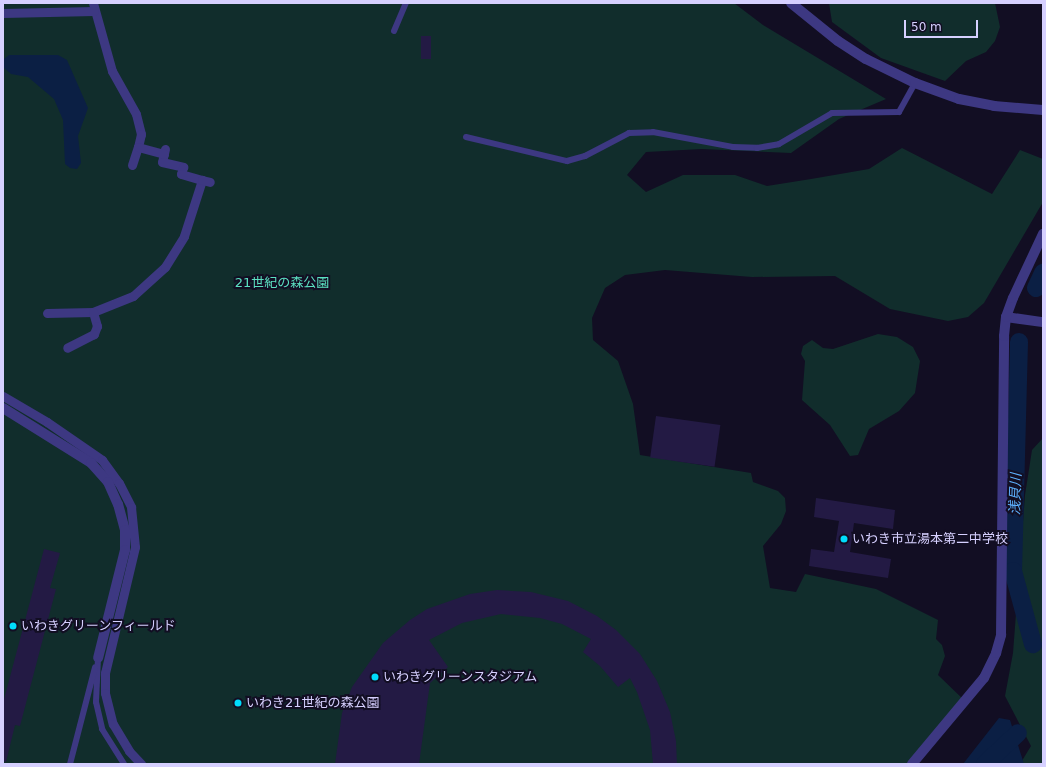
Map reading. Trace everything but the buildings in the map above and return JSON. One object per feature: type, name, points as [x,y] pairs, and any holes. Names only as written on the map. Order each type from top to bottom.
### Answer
[{"type":"street","points":[[791,3],[838,41],[866,59],[914,83],[959,99],[1043,110]]},
{"type":"street","points":[[3,13],[93,7],[112,71],[136,114],[141,134],[132,165]]},
{"type":"street","points":[[47,313],[93,312],[133,296],[165,267],[184,236],[206,181],[181,174],[183,166],[162,162],[164,152],[138,148]]},
{"type":"street","points":[[912,764],[984,678],[996,654],[1001,635],[1002,413],[1006,317],[1024,270],[1043,234]]},
{"type":"street","points":[[67,348],[94,334],[97,326],[93,312]]},
{"type":"street","points":[[1006,317],[1043,322]]},
{"type":"street","points":[[3,396],[47,422],[102,460],[122,488],[131,507],[135,547],[105,673],[105,693],[113,724],[129,751],[141,764]]},
{"type":"street","points":[[3,408],[91,463],[108,482],[118,504],[125,530],[125,550],[98,658]]},
{"type":"lane","points":[[394,31],[406,3]]},
{"type":"lane","points":[[466,136],[567,160],[586,156],[629,133],[653,132],[733,147],[758,148],[779,144],[832,114],[899,112],[914,83]]},
{"type":"lane","points":[[70,764],[98,658]]},
{"type":"lane","points":[[98,658],[96,702],[102,729],[124,764]]},
{"type":"green space","name":"21世紀の森公園","points":[[3,3],[734,3],[763,25],[886,99],[839,119],[791,153],[702,149],[646,152],[627,175],[646,192],[683,175],[735,175],[767,186],[811,179],[869,169],[902,148],[992,194],[1020,150],[1043,159],[1043,202],[984,303],[968,317],[948,321],[890,309],[835,276],[752,277],[665,270],[625,275],[605,288],[592,318],[593,340],[618,361],[633,404],[640,455],[751,473],[753,482],[778,491],[785,498],[786,511],[781,524],[763,546],[770,588],[796,592],[805,574],[876,589],[938,620],[936,639],[942,645],[945,656],[938,675],[965,701],[912,764],[3,764]]},
{"type":"green space","points":[[829,3],[995,3],[1000,27],[995,41],[986,52],[966,61],[945,81],[881,58],[832,22]]},
{"type":"green space","points":[[878,334],[897,337],[913,347],[920,361],[915,393],[899,411],[869,429],[858,455],[850,456],[830,425],[802,400],[805,361],[801,354],[803,346],[812,340],[823,348],[833,349]]},
{"type":"green space","points":[[1043,438],[1043,764],[1020,764],[1031,746],[1005,696],[1013,653],[1025,495],[1032,450]]},
{"type":"water","points":[[9,55],[58,55],[67,60],[88,108],[78,136],[81,163],[77,169],[70,168],[65,164],[63,120],[54,99],[28,77],[11,74],[3,67],[3,60]]},
{"type":"water","points":[[999,718],[1010,720],[1024,764],[963,764]]},
{"type":"waterway","name":"浅貝川","points":[[1036,288],[1043,273]]},
{"type":"waterway","name":"浅貝川","points":[[1019,342],[1013,571],[1033,644]]},
{"type":"waterway","name":"浅貝川","points":[[985,764],[1018,733]]},
{"type":"place","name":"いわき市立湯本第二中学校","points":[[844,539]]},
{"type":"place","name":"いわきグリーンフィールド","points":[[13,626]]},
{"type":"place","name":"いわきグリーンスタジアム","points":[[375,677]]},
{"type":"place","name":"いわき21世紀の森公園","points":[[238,703]]}]
